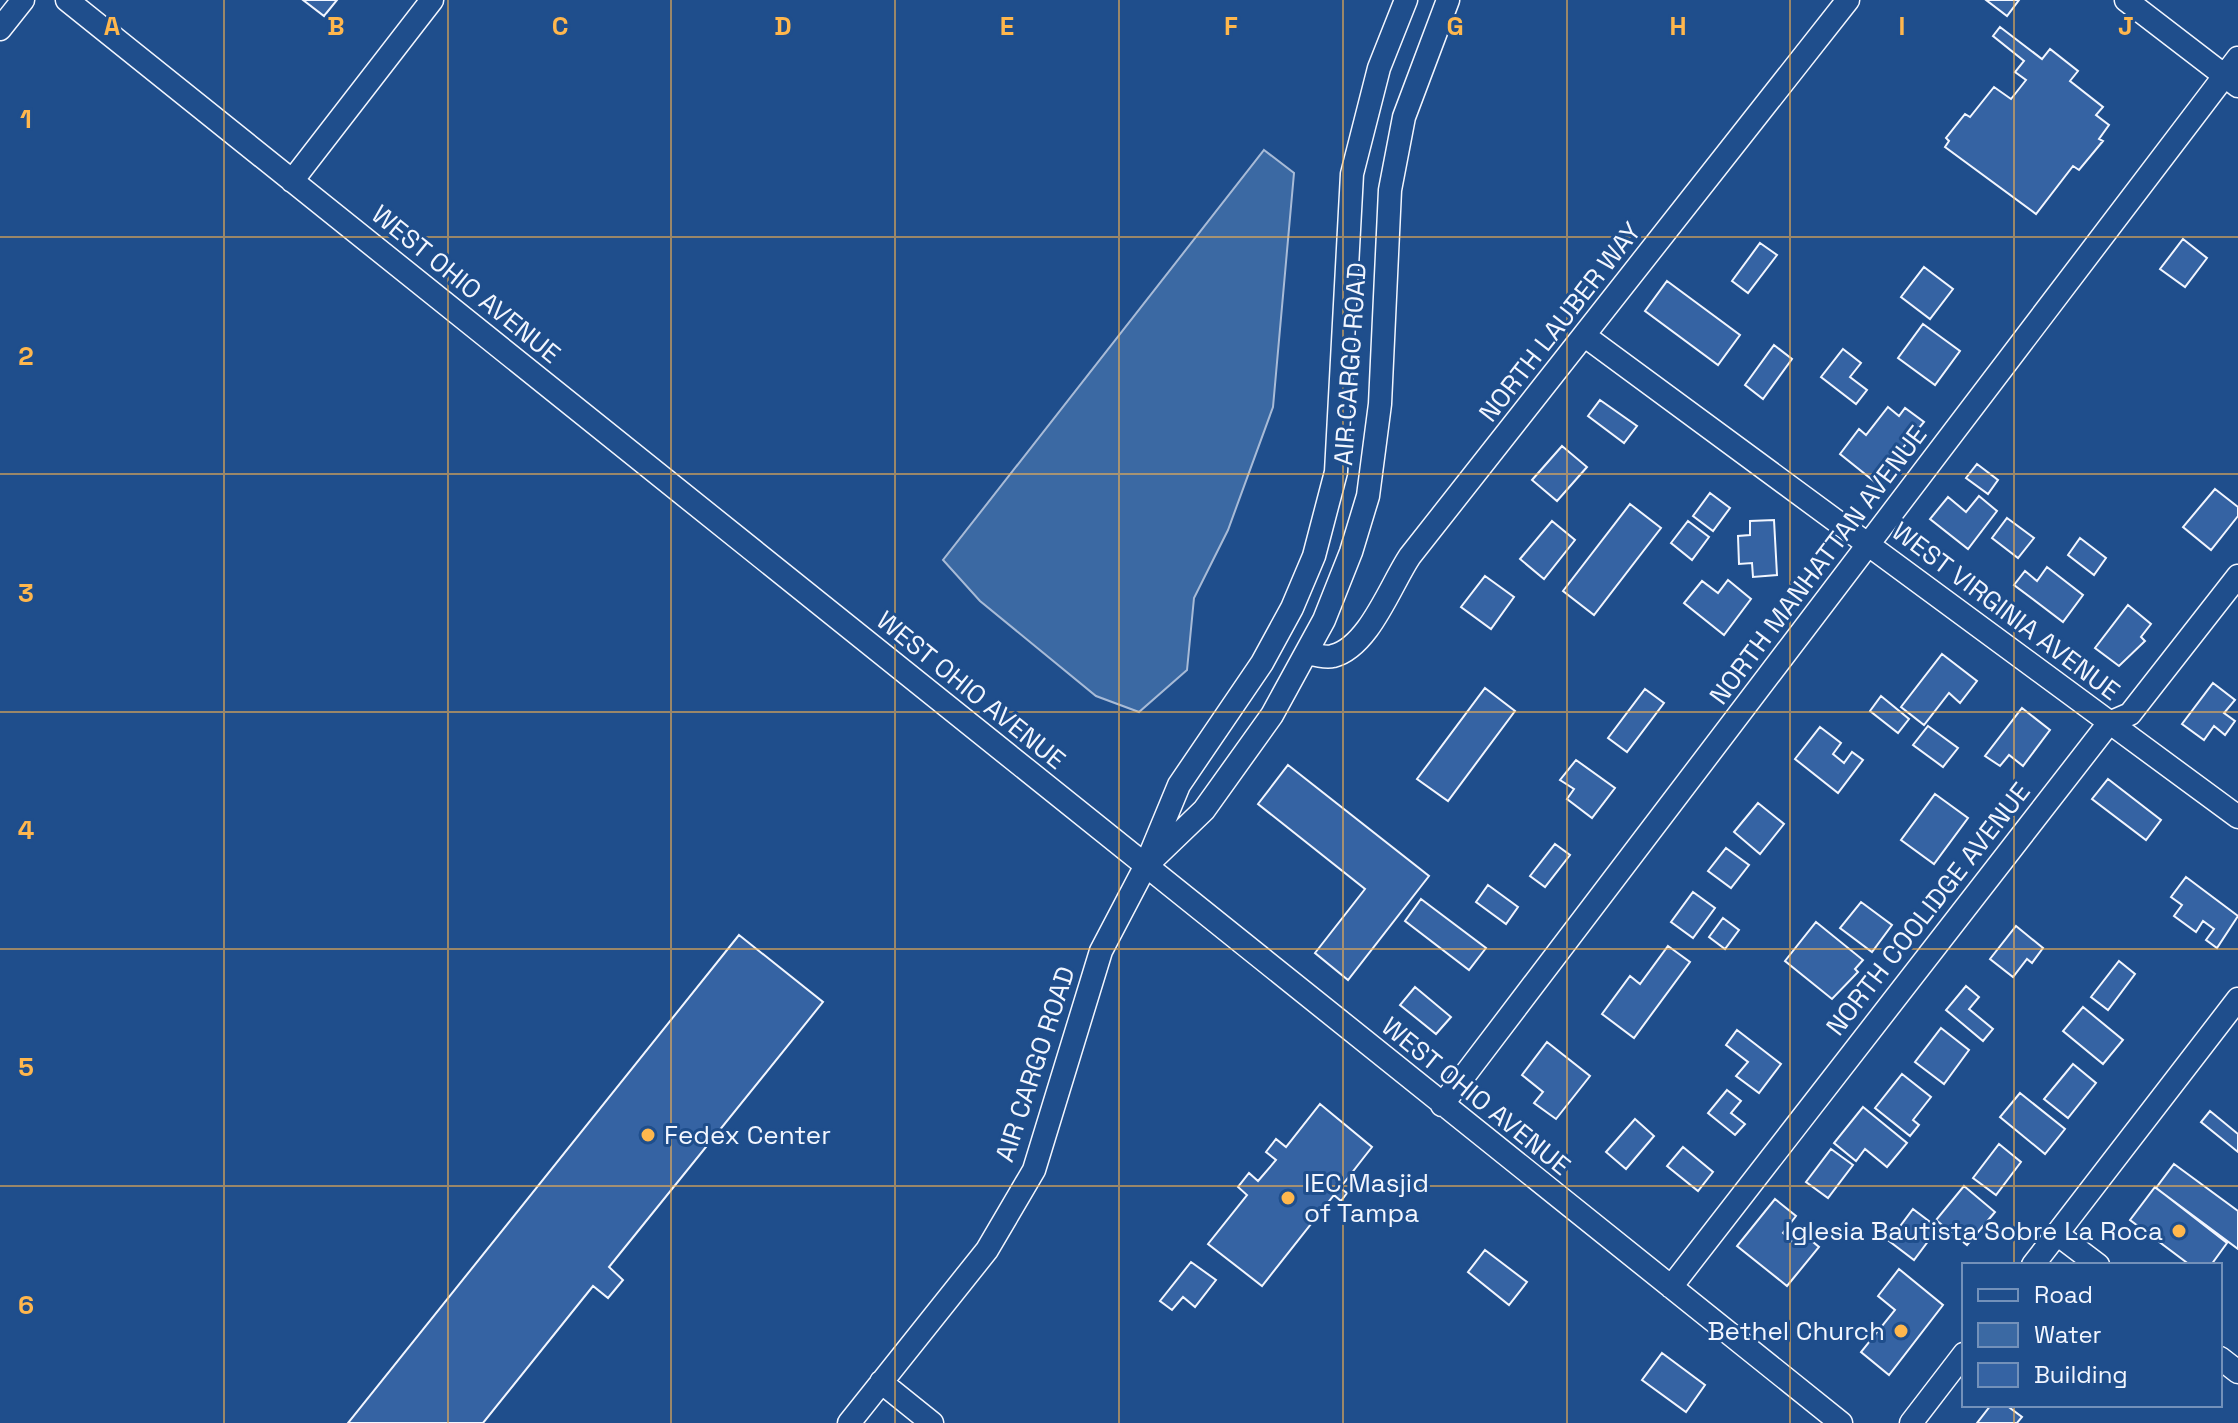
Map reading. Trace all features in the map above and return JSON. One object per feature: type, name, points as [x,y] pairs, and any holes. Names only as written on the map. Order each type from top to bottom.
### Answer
[{"type":"street","points":[[0,29],[23,0]]},
{"type":"street","name":"WEST OHIO AVENUE","points":[[67,0],[1841,1423]]},
{"type":"street","points":[[292,181],[432,0]]},
{"type":"street","name":"AIR CARGO ROAD","points":[[849,1423],[987,1250],[1034,1170],[1101,951],[1145,867],[1179,785],[1262,663],[1292,608],[1328,511],[1336,472],[1352,174],[1379,68],[1406,0]]},
{"type":"street","name":"AIR CARGO ROAD","points":[[1145,867],[1204,810],[1272,715],[1308,653],[1351,552],[1368,496],[1380,404],[1390,190],[1408,105],[1448,0]]},
{"type":"street","name":"NORTH LAUBER WAY","points":[[1308,653],[1332,657],[1349,648],[1366,630],[1410,556],[1848,0]]},
{"type":"street","points":[[2126,0],[2234,73]]},
{"type":"street","name":"NORTH MANHATTAN AVENUE","points":[[1442,1105],[2234,73]]},
{"type":"street","name":"WEST VIRGINIA AVENUE","points":[[1585,336],[2238,817]]},
{"type":"street","name":"NORTH COOLIDGE AVENUE","points":[[1671,1287],[2109,723],[2130,714],[2238,576]]},
{"type":"street","points":[[2035,1263],[2238,999]]},
{"type":"street","points":[[2057,1234],[2095,1263]]},
{"type":"street","points":[[1911,1423],[1962,1357]]},
{"type":"street","points":[[2222,1360],[2238,1372]]},
{"type":"street","points":[[881,1382],[932,1423]]},
{"type":"water","points":[[1264,150],[1294,173],[1273,407],[1228,530],[1194,598],[1187,670],[1139,712],[1096,696],[980,601],[943,560]]},
{"type":"building","points":[[303,0],[337,0],[324,16]]},
{"type":"building","points":[[1986,0],[2019,0],[2007,16]]},
{"type":"building","points":[[2000,27],[2042,59],[2050,49],[2078,71],[2070,81],[2103,107],[2096,115],[2109,125],[2099,139],[2103,141],[2079,170],[2073,166],[2036,214],[1945,147],[1949,141],[1946,138],[1965,114],[1970,117],[1994,87],[2011,99],[2026,80],[2015,72],[2024,61],[1993,36]]},
{"type":"building","points":[[2183,239],[2207,258],[2185,287],[2160,269]]},
{"type":"building","points":[[1760,243],[1777,255],[1748,293],[1732,281]]},
{"type":"building","points":[[1924,267],[1953,289],[1930,319],[1901,297]]},
{"type":"building","points":[[1667,281],[1740,335],[1718,365],[1645,311]]},
{"type":"building","points":[[1923,324],[1960,351],[1935,385],[1898,358]]},
{"type":"building","points":[[1774,345],[1792,359],[1763,399],[1745,385]]},
{"type":"building","points":[[1843,349],[1861,363],[1850,377],[1867,390],[1856,404],[1821,377]]},
{"type":"building","points":[[1600,400],[1637,426],[1624,443],[1588,416]]},
{"type":"building","points":[[1888,407],[1899,416],[1905,408],[1924,422],[1875,482],[1840,454],[1859,429],[1866,435]]},
{"type":"building","points":[[1562,446],[1587,467],[1557,501],[1532,480]]},
{"type":"building","points":[[1977,464],[1998,480],[1988,494],[1966,478]]},
{"type":"building","points":[[2215,489],[2238,507],[2238,516],[2211,550],[2183,527]]},
{"type":"building","points":[[1710,493],[1730,508],[1713,531],[1693,516]]},
{"type":"building","points":[[1979,496],[1997,511],[1968,549],[1930,519],[1948,497],[1966,512]]},
{"type":"building","points":[[1630,504],[1661,528],[1594,615],[1563,591]]},
{"type":"building","points":[[2007,518],[2034,538],[2018,558],[1992,538]]},
{"type":"building","points":[[1774,520],[1777,575],[1753,577],[1752,563],[1739,564],[1738,536],[1750,535],[1750,521]]},
{"type":"building","points":[[1552,521],[1575,540],[1544,579],[1520,559]]},
{"type":"building","points":[[1688,521],[1709,537],[1692,560],[1671,543]]},
{"type":"building","points":[[2080,538],[2106,558],[2094,575],[2068,555]]},
{"type":"building","points":[[2047,567],[2083,595],[2063,622],[2014,585],[2025,571],[2037,581]]},
{"type":"building","points":[[1485,576],[1514,597],[1491,629],[1461,607]]},
{"type":"building","points":[[1728,580],[1751,599],[1724,635],[1684,603],[1702,581],[1718,593]]},
{"type":"building","points":[[2128,605],[2151,624],[2141,637],[2145,641],[2119,666],[2095,648]]},
{"type":"building","points":[[1942,654],[1977,681],[1960,703],[1949,693],[1924,725],[1901,707]]},
{"type":"building","points":[[2213,683],[2235,700],[2224,713],[2235,721],[2225,735],[2214,726],[2204,740],[2182,724]]},
{"type":"building","points":[[1485,688],[1515,711],[1448,801],[1417,779]]},
{"type":"building","points":[[1645,689],[1664,703],[1627,752],[1608,738]]},
{"type":"building","points":[[1881,696],[1909,719],[1898,733],[1870,711]]},
{"type":"building","points":[[2022,708],[2050,730],[2023,766],[2009,755],[2000,766],[1985,756]]},
{"type":"building","points":[[1928,726],[1958,748],[1943,767],[1913,745]]},
{"type":"building","points":[[1820,727],[1841,743],[1833,754],[1844,763],[1852,752],[1863,760],[1838,793],[1795,759]]},
{"type":"building","points":[[1576,760],[1615,788],[1592,818],[1567,799],[1574,789],[1560,780]]},
{"type":"building","points":[[1288,765],[1429,876],[1348,980],[1315,953],[1365,889],[1258,804]]},
{"type":"building","points":[[2108,779],[2161,820],[2146,840],[2092,799]]},
{"type":"building","points":[[1935,794],[1968,818],[1934,864],[1901,840]]},
{"type":"building","points":[[1758,803],[1784,824],[1760,854],[1734,832]]},
{"type":"building","points":[[1555,844],[1570,855],[1545,887],[1530,876]]},
{"type":"building","points":[[1726,848],[1749,865],[1731,888],[1708,871]]},
{"type":"building","points":[[2186,877],[2238,916],[2217,948],[2206,940],[2214,929],[2203,921],[2196,932],[2174,916],[2182,905],[2171,897]]},
{"type":"building","points":[[1488,885],[1518,907],[1506,924],[1476,902]]},
{"type":"building","points":[[1693,892],[1715,908],[1693,938],[1671,922]]},
{"type":"building","points":[[1421,899],[1486,948],[1469,970],[1405,921]]},
{"type":"building","points":[[1861,902],[1892,925],[1872,952],[1840,928]]},
{"type":"building","points":[[1723,918],[1739,930],[1725,949],[1709,937]]},
{"type":"building","points":[[1816,922],[1863,960],[1855,969],[1858,972],[1832,999],[1785,961]]},
{"type":"building","points":[[2016,926],[2043,948],[2032,963],[2027,959],[2013,977],[1990,959]]},
{"type":"building","name":"Fedex Center","points":[[739,935],[823,1002],[609,1267],[623,1280],[608,1298],[593,1286],[483,1423],[348,1423]]},
{"type":"building","points":[[1668,946],[1690,962],[1634,1038],[1602,1014],[1630,976],[1640,984]]},
{"type":"building","points":[[2119,961],[2135,974],[2108,1010],[2091,997]]},
{"type":"building","points":[[1966,986],[1979,997],[1969,1009],[1993,1029],[1983,1041],[1946,1010]]},
{"type":"building","points":[[1415,987],[1451,1017],[1436,1034],[1400,1005]]},
{"type":"building","points":[[2083,1007],[2123,1040],[2103,1064],[2063,1031]]},
{"type":"building","points":[[1941,1028],[1969,1050],[1944,1084],[1915,1062]]},
{"type":"building","points":[[1737,1030],[1781,1064],[1759,1093],[1736,1076],[1748,1062],[1726,1045]]},
{"type":"building","points":[[1547,1042],[1590,1076],[1556,1119],[1534,1103],[1543,1092],[1522,1075]]},
{"type":"building","points":[[2073,1064],[2096,1083],[2068,1118],[2044,1099]]},
{"type":"building","points":[[1902,1074],[1931,1097],[1913,1120],[1919,1125],[1910,1136],[1875,1108]]},
{"type":"building","points":[[1727,1090],[1741,1101],[1731,1113],[1745,1124],[1735,1135],[1708,1113]]},
{"type":"building","points":[[2020,1093],[2065,1129],[2045,1154],[2000,1117]]},
{"type":"building","name":"IEC Masjid of Tampa","points":[[1320,1104],[1372,1147],[1340,1188],[1347,1193],[1341,1201],[1334,1195],[1262,1286],[1208,1244],[1247,1195],[1238,1187],[1249,1173],[1258,1181],[1276,1160],[1266,1152],[1276,1139],[1286,1147]]},
{"type":"building","points":[[1863,1107],[1907,1143],[1887,1167],[1865,1149],[1856,1161],[1834,1143]]},
{"type":"building","points":[[2210,1111],[2238,1134],[2238,1152],[2201,1122]]},
{"type":"building","points":[[1635,1119],[1654,1136],[1626,1169],[1606,1152]]},
{"type":"building","points":[[1999,1144],[2021,1162],[1996,1195],[1973,1178]]},
{"type":"building","points":[[1683,1147],[1713,1172],[1698,1191],[1667,1166]]},
{"type":"building","points":[[1831,1149],[1853,1165],[1828,1198],[1806,1182]]},
{"type":"building","points":[[2174,1164],[2238,1211],[2238,1249],[2156,1188]]},
{"type":"building","points":[[1964,1186],[1995,1212],[1967,1245],[1936,1220]]},
{"type":"building","name":"Iglesia Bautista Sobre La Roca","points":[[2155,1187],[2227,1243],[2212,1263],[2187,1263],[2130,1220]]},
{"type":"building","points":[[1775,1199],[1796,1216],[1783,1233],[1795,1244],[1803,1234],[1819,1247],[1787,1286],[1737,1246]]},
{"type":"building","points":[[1913,1209],[1938,1228],[1914,1260],[1889,1241]]},
{"type":"building","points":[[1485,1250],[1527,1282],[1509,1305],[1468,1272]]},
{"type":"building","points":[[1191,1262],[1216,1280],[1195,1307],[1183,1297],[1172,1310],[1160,1301]]},
{"type":"building","name":"Bethel Church","points":[[1899,1269],[1943,1305],[1889,1375],[1861,1352],[1895,1310],[1878,1296]]},
{"type":"building","points":[[1662,1353],[1705,1385],[1686,1412],[1642,1380]]},
{"type":"building","points":[[1989,1407],[2009,1407],[2022,1417],[2017,1423],[1977,1423]]},
{"type":"place","name":"Fedex Center","points":[[648,1135]]},
{"type":"place","name":"IEC Masjid of Tampa","points":[[1288,1198]]},
{"type":"place","name":"Iglesia Bautista Sobre La Roca","points":[[2179,1231]]},
{"type":"place","name":"Bethel Church","points":[[1901,1331]]}]
